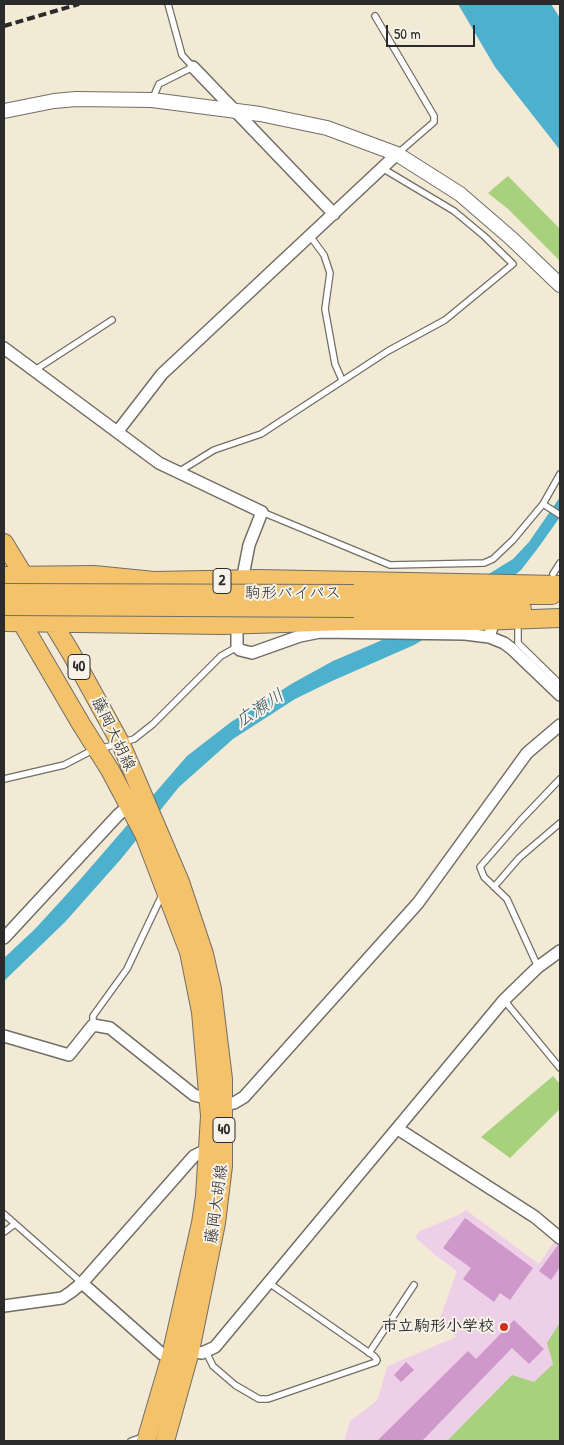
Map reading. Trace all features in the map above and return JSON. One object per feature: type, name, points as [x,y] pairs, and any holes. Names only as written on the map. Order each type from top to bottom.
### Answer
[{"type":"main road","name":"藤岡大胡線","points":[[4,544],[71,653],[120,744],[135,804]]},
{"type":"main road","name":"2","points":[[4,576],[94,575],[154,581],[242,580],[437,589],[513,596],[560,595]]},
{"type":"main road","name":"2","points":[[437,589],[557,580]]},
{"type":"main road","name":"駒形バイパス","points":[[4,606],[354,601],[437,589]]},
{"type":"main road","name":"藤岡大胡線","points":[[4,592],[12,622],[135,804]]},
{"type":"main road","name":"駒形バイパス","points":[[4,592],[354,601],[415,607],[489,622]]},
{"type":"main road","name":"2","points":[[489,622],[560,609]]},
{"type":"main road","name":"2","points":[[12,622],[236,624],[378,621],[489,622],[560,618]]},
{"type":"main road","points":[[71,653],[76,637],[82,630],[96,623]]},
{"type":"main road","name":"40","points":[[135,804],[150,828]]},
{"type":"main road","name":"藤岡大胡線","points":[[142,1440],[171,1356],[201,1223],[208,1150],[217,1102],[219,1033],[204,954],[180,882],[150,828]]},
{"type":"main road","name":"藤岡大胡線","points":[[150,828],[167,890],[189,952],[217,1102],[223,1166],[198,1352],[165,1441]]},
{"type":"street","points":[[193,67],[232,110],[334,214]]},
{"type":"street","points":[[4,111],[54,101],[76,99],[152,100],[232,110],[309,123],[349,134],[397,154],[467,200],[560,285]]},
{"type":"street","points":[[118,431],[162,374],[397,154]]},
{"type":"street","points":[[4,348],[160,463],[262,512],[249,545],[242,580],[236,624],[237,647],[240,650],[252,653],[311,633],[465,634],[489,622],[504,643],[517,653],[560,695]]},
{"type":"street","points":[[4,1036],[68,1055],[93,1025],[110,1028],[194,1095],[217,1102],[234,1103],[244,1097],[418,903],[527,753],[560,725]]},
{"type":"street","points":[[4,938],[118,815],[135,804]]},
{"type":"street","points":[[82,1283],[155,1349],[171,1356],[198,1352],[220,1342],[504,1000],[538,967],[557,956]]},
{"type":"street","points":[[398,1129],[535,1217],[560,1238]]},
{"type":"street","points":[[4,1306],[62,1298],[82,1283],[194,1156],[208,1150]]},
{"type":"lane","points":[[152,100],[158,84],[193,67],[182,55],[168,4]]},
{"type":"lane","points":[[375,16],[434,116],[434,122],[397,154]]},
{"type":"lane","points":[[180,471],[214,450],[261,434],[388,351],[445,320],[513,264],[484,236],[454,212],[382,168]]},
{"type":"lane","points":[[310,236],[324,256],[330,273],[325,309],[335,364],[342,380]]},
{"type":"lane","points":[[35,370],[112,320]]},
{"type":"lane","points":[[262,512],[390,565],[484,563],[494,559],[504,550],[545,505],[560,474]]},
{"type":"lane","points":[[545,505],[560,515]]},
{"type":"lane","points":[[557,580],[560,566]]},
{"type":"lane","points":[[518,630],[518,643],[560,684]]},
{"type":"lane","points":[[4,779],[64,765],[97,750],[120,744],[140,735],[221,656],[237,647]]},
{"type":"lane","points":[[538,967],[507,899],[480,872],[480,867],[560,779]]},
{"type":"lane","points":[[494,887],[519,858],[560,823]]},
{"type":"lane","points":[[93,1025],[93,1016],[127,969],[161,894],[167,890]]},
{"type":"lane","points":[[504,1000],[560,1068]]},
{"type":"lane","points":[[4,1214],[82,1283]]},
{"type":"lane","points":[[4,1232],[14,1224]]},
{"type":"lane","points":[[198,1352],[235,1385],[259,1399],[268,1399],[374,1364],[377,1360],[369,1352],[269,1283]]},
{"type":"lane","points":[[369,1352],[414,1285]]},
{"type":"shaded area","name":"市立駒形小学校","points":[[466,1210],[539,1264],[556,1239],[560,1243],[560,1441],[344,1441],[350,1421],[378,1398],[387,1367],[456,1337],[440,1318],[457,1271],[415,1237],[420,1231]]},
{"type":"green space","points":[[508,176],[560,229],[560,261],[508,209],[488,193]]},
{"type":"green space","points":[[553,1076],[560,1084],[560,1109],[510,1158],[481,1137]]},
{"type":"green space","points":[[560,1322],[560,1441],[447,1441],[512,1375],[534,1382],[553,1364],[547,1343]]},
{"type":"water","points":[[458,4],[551,4],[560,18],[560,150],[495,67]]},
{"type":"water","name":"広瀬川","points":[[560,497],[560,517],[521,570],[468,613],[414,645],[295,699],[233,739],[179,787],[121,859],[65,922],[4,981],[4,958],[35,929],[78,882],[187,756],[231,722],[293,683],[333,661],[380,641],[513,559],[529,542]]},
{"type":"building","points":[[465,1218],[533,1268],[510,1300],[500,1293],[494,1302],[463,1279],[471,1268],[443,1248]]},
{"type":"building","points":[[558,1245],[560,1245],[560,1267],[551,1280],[539,1271]]},
{"type":"building","points":[[514,1320],[544,1349],[529,1364],[512,1348],[422,1441],[377,1441],[468,1351],[476,1359]]},
{"type":"building","points":[[406,1362],[414,1370],[401,1382],[394,1375]]},
{"type":"railway","points":[[4,26],[79,4]]},
{"type":"place","name":"市立駒形小学校","points":[[504,1327]]}]
